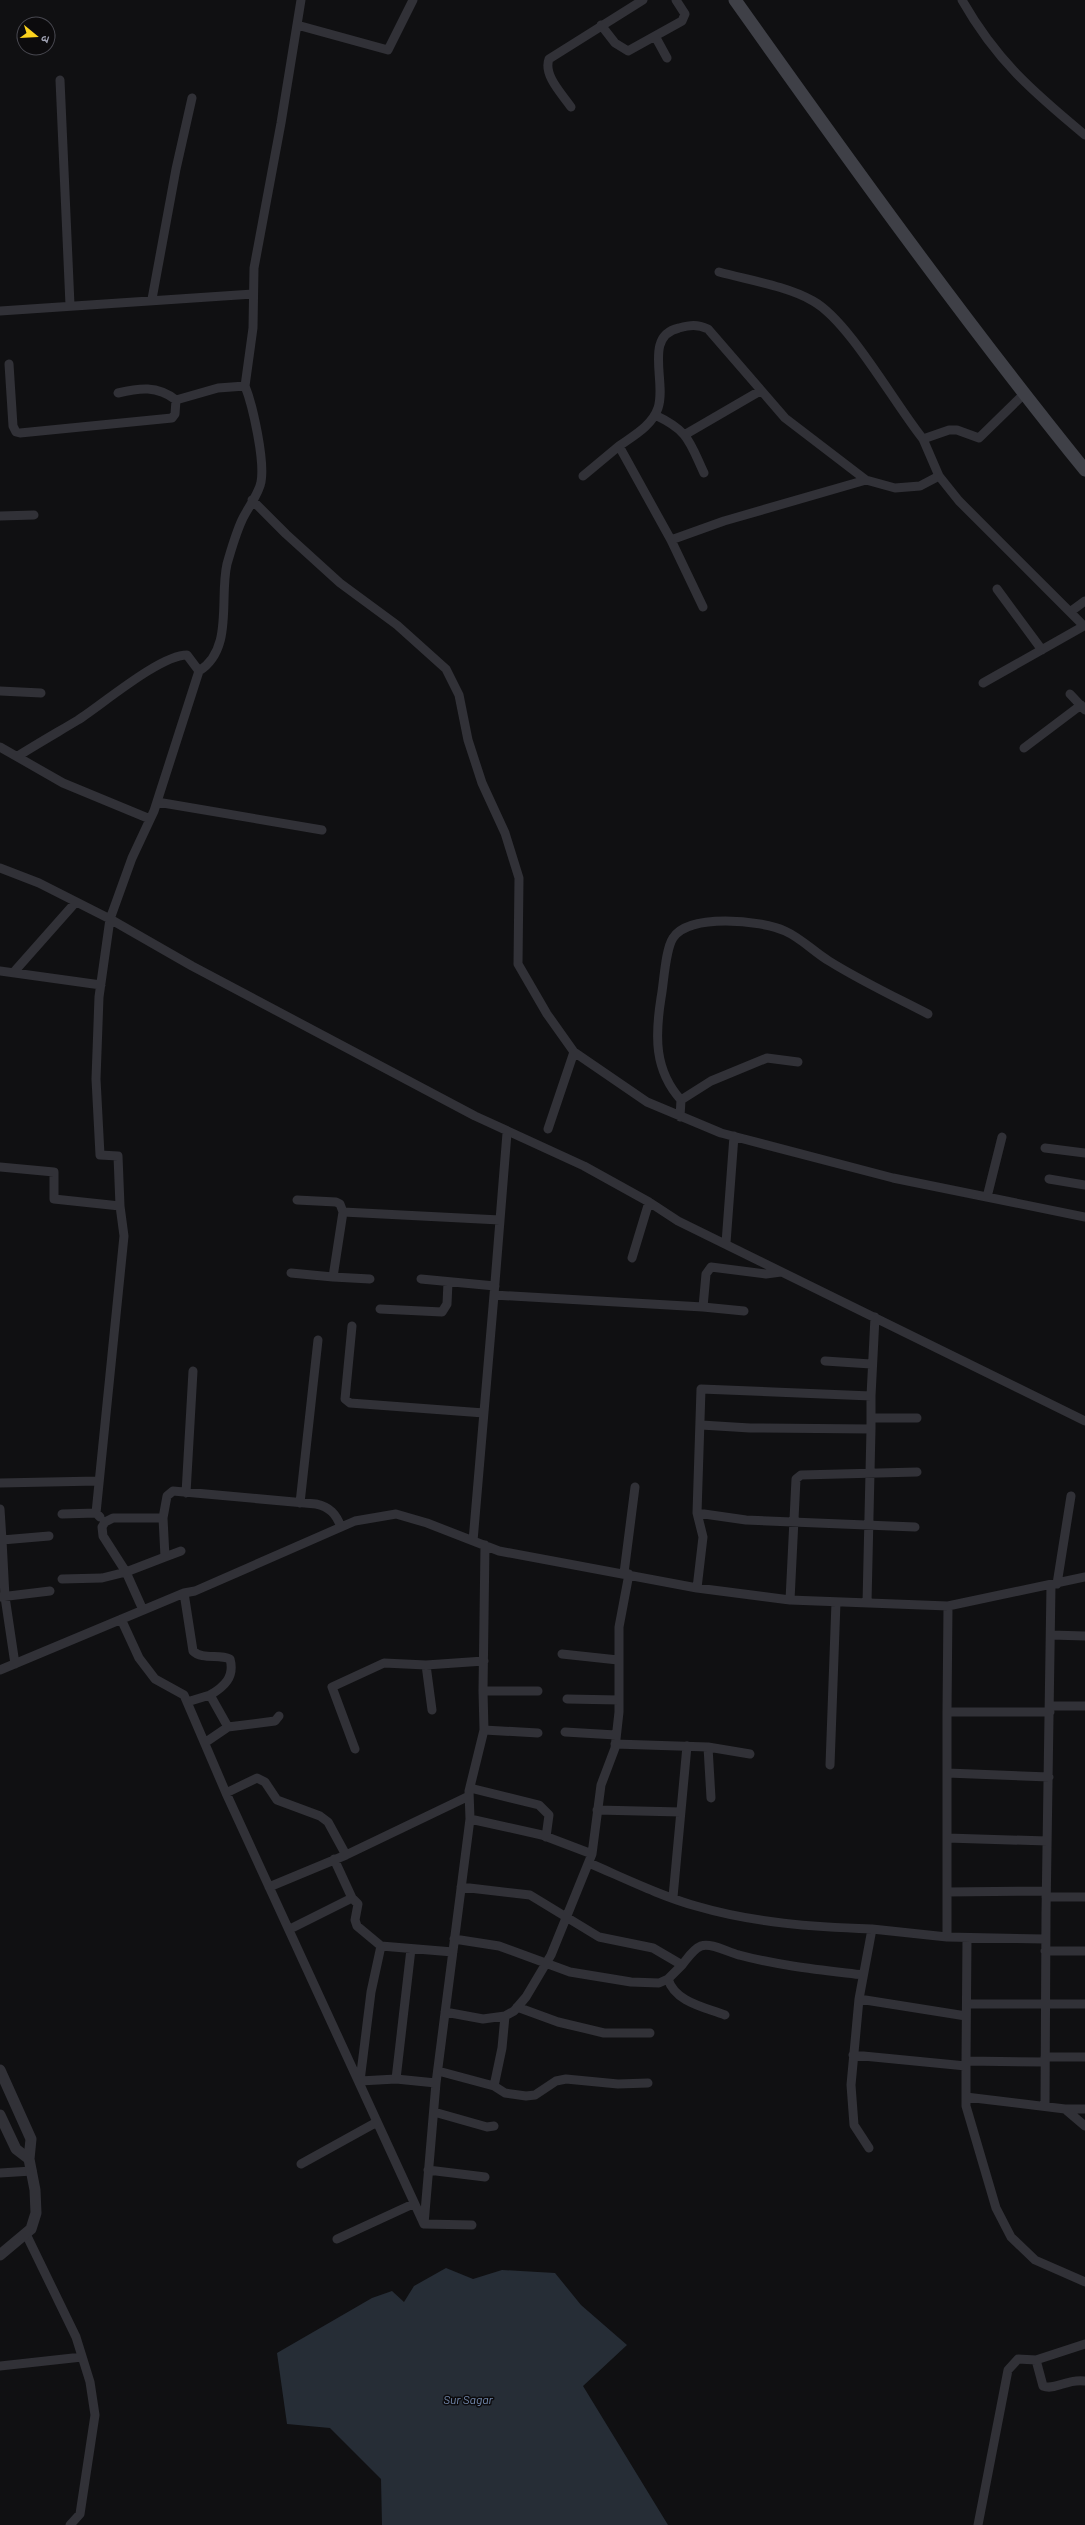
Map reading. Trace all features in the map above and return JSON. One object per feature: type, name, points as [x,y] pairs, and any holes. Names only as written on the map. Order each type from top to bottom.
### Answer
[{"type":"main road","points":[[735,0],[848,160],[1024,394],[1085,470]]},
{"type":"street","points":[[96,1513],[98,1481],[124,1236],[120,1206],[118,1156],[100,1155],[96,1079],[101,985],[110,919],[132,858],[157,802],[199,671],[212,661],[217,651],[222,631],[227,565],[241,522],[261,482],[258,434],[245,386],[253,328],[254,268],[298,25],[301,0]]},
{"type":"street","points":[[298,25],[388,50],[413,0]]},
{"type":"street","points":[[571,107],[548,72],[547,65],[549,59],[643,0]]},
{"type":"street","points":[[601,25],[615,43],[628,51],[682,21],[685,14],[676,0]]},
{"type":"street","points":[[962,0],[982,33],[1012,72],[1085,135]]},
{"type":"street","points":[[655,36],[667,58]]},
{"type":"street","points":[[60,80],[70,305]]},
{"type":"street","points":[[152,299],[176,169],[192,98]]},
{"type":"street","points":[[719,272],[805,297],[821,307],[844,329],[923,439],[939,476],[959,501],[1085,626],[983,683]]},
{"type":"street","points":[[0,311],[152,299],[253,294]]},
{"type":"street","points":[[583,476],[619,446],[649,424],[655,415],[659,402],[659,342],[668,331],[693,325],[701,326],[714,334],[760,391],[785,418],[866,480],[895,488],[920,486],[939,476]]},
{"type":"street","points":[[9,364],[13,426],[16,432],[20,433],[172,418],[175,414],[176,400]]},
{"type":"street","points":[[176,400],[218,388],[245,386]]},
{"type":"street","points":[[118,393],[139,388],[153,389],[168,394],[176,400]]},
{"type":"street","points":[[686,434],[760,391]]},
{"type":"street","points":[[923,439],[949,430],[957,430],[979,438],[1024,394]]},
{"type":"street","points":[[655,415],[678,427],[686,434],[704,473]]},
{"type":"street","points":[[619,446],[671,540],[703,607]]},
{"type":"street","points":[[671,540],[724,521],[866,480]]},
{"type":"street","points":[[252,500],[286,534],[340,583],[397,625],[446,669],[460,695],[468,740],[482,783],[505,833],[519,878],[518,964],[547,1014],[574,1052],[648,1102],[721,1134],[734,1136],[893,1178],[1085,1217]]},
{"type":"street","points":[[0,516],[34,515]]},
{"type":"street","points":[[997,589],[1042,650]]},
{"type":"street","points":[[1070,612],[1085,601]]},
{"type":"street","points":[[18,756],[78,720],[151,669],[172,658],[187,655],[199,671]]},
{"type":"street","points":[[0,691],[41,693]]},
{"type":"street","points":[[1024,748],[1083,708],[1070,694]]},
{"type":"street","points":[[0,747],[63,783],[150,819]]},
{"type":"street","points":[[157,802],[322,830]]},
{"type":"street","points":[[0,868],[39,883],[75,903],[110,919],[192,966],[507,1132],[584,1166],[649,1202],[678,1221],[726,1243],[781,1272],[1085,1421]]},
{"type":"street","points":[[13,973],[75,903]]},
{"type":"street","points":[[680,1116],[681,1100],[668,1085],[659,1062],[658,1038],[659,1011],[669,952],[673,938],[683,929],[714,922],[733,920],[760,923],[785,930],[850,973],[928,1014]]},
{"type":"street","points":[[0,971],[101,985]]},
{"type":"street","points":[[548,1129],[574,1052]]},
{"type":"street","points":[[681,1100],[710,1081],[737,1072],[767,1058],[798,1062]]},
{"type":"street","points":[[473,1541],[507,1132]]},
{"type":"street","points":[[726,1243],[734,1136]]},
{"type":"street","points":[[987,1197],[1002,1137]]},
{"type":"street","points":[[1045,1148],[1085,1153]]},
{"type":"street","points":[[0,1168],[54,1172],[54,1199],[120,1206]]},
{"type":"street","points":[[1049,1179],[1085,1185]]},
{"type":"street","points":[[297,1200],[336,1202],[340,1204],[343,1212],[334,1277]]},
{"type":"street","points":[[632,1258],[649,1202]]},
{"type":"street","points":[[343,1212],[500,1220]]},
{"type":"street","points":[[703,1307],[706,1274],[711,1267],[766,1274],[781,1272]]},
{"type":"street","points":[[291,1273],[370,1279]]},
{"type":"street","points":[[421,1279],[448,1282],[494,1291],[744,1311]]},
{"type":"street","points":[[380,1309],[442,1312],[447,1304],[448,1282]]},
{"type":"street","points":[[867,1603],[871,1364],[875,1318]]},
{"type":"street","points":[[352,1326],[345,1399],[350,1403],[484,1413]]},
{"type":"street","points":[[300,1503],[318,1340]]},
{"type":"street","points":[[825,1362],[871,1364]]},
{"type":"street","points":[[186,1493],[193,1371]]},
{"type":"street","points":[[697,1588],[703,1537],[697,1513],[701,1389],[871,1396]]},
{"type":"street","points":[[871,1418],[917,1418]]},
{"type":"street","points":[[700,1425],[750,1428],[871,1429]]},
{"type":"street","points":[[790,1600],[796,1479],[801,1475],[917,1472]]},
{"type":"street","points":[[0,1484],[98,1481]]},
{"type":"street","points":[[445,2012],[483,2019],[505,2016],[517,2007],[526,1997],[545,1965],[590,1858],[600,1785],[609,1768],[616,1740],[619,1700],[619,1627],[627,1574],[635,1487]]},
{"type":"street","points":[[165,1557],[163,1518],[169,1493],[173,1491],[300,1503],[326,1507],[336,1516],[340,1527]]},
{"type":"street","points":[[1045,2106],[1045,1939],[1051,1636],[1054,1585],[1071,1496]]},
{"type":"street","points":[[0,1509],[3,1597],[15,1664]]},
{"type":"street","points":[[62,1514],[96,1513],[105,1522]]},
{"type":"street","points":[[697,1513],[746,1520],[915,1527]]},
{"type":"street","points":[[0,1670],[184,1593],[195,1591],[355,1521],[396,1514],[499,1551],[697,1588],[790,1600],[948,1606],[1054,1585],[1085,1577]]},
{"type":"street","points":[[143,1610],[126,1572],[103,1536],[102,1527],[105,1522],[113,1518],[163,1518]]},
{"type":"street","points":[[1,1540],[49,1536]]},
{"type":"street","points":[[424,2224],[436,2083],[470,1819],[470,1792],[484,1730],[483,1691],[485,1546]]},
{"type":"street","points":[[62,1579],[96,1579],[126,1572],[180,1551]]},
{"type":"street","points":[[3,1597],[50,1591]]},
{"type":"street","points":[[184,1593],[193,1651],[201,1655],[225,1657],[230,1659],[231,1663],[229,1680],[221,1689],[210,1695],[187,1702]]},
{"type":"street","points":[[830,1765],[836,1602]]},
{"type":"street","points":[[947,1937],[948,1606]]},
{"type":"street","points":[[121,1619],[139,1658],[155,1679],[184,1695],[206,1742],[226,1793],[360,2081],[413,2204],[424,2224]]},
{"type":"street","points":[[1051,1636],[1085,1636]]},
{"type":"street","points":[[562,1654],[618,1660]]},
{"type":"street","points":[[355,1749],[332,1687],[384,1663],[426,1665],[484,1661]]},
{"type":"street","points":[[426,1665],[432,1710]]},
{"type":"street","points":[[483,1691],[538,1691]]},
{"type":"street","points":[[210,1695],[228,1727]]},
{"type":"street","points":[[568,1699],[619,1700]]},
{"type":"street","points":[[947,1712],[1050,1709],[1085,1706]]},
{"type":"street","points":[[206,1742],[228,1727],[275,1721],[279,1716]]},
{"type":"street","points":[[484,1730],[538,1733]]},
{"type":"street","points":[[565,1732],[616,1740],[708,1747],[750,1754]]},
{"type":"street","points":[[672,1897],[687,1746]]},
{"type":"street","points":[[708,1747],[711,1798]]},
{"type":"street","points":[[947,1773],[1049,1777]]},
{"type":"street","points":[[226,1793],[257,1778],[262,1780],[278,1800],[320,1816],[328,1822],[346,1855]]},
{"type":"street","points":[[269,1887],[346,1855],[470,1792],[539,1805],[549,1815],[546,1837]]},
{"type":"street","points":[[597,1810],[681,1812]]},
{"type":"street","points":[[470,1819],[546,1837],[672,1897],[695,1906],[732,1915],[778,1923],[872,1929],[947,1937],[1045,1939]]},
{"type":"street","points":[[947,1838],[1047,1841]]},
{"type":"street","points":[[334,1859],[352,1898],[358,1904],[355,1920],[357,1926],[381,1946],[453,1952]]},
{"type":"street","points":[[461,1887],[530,1895],[599,1937],[653,1948],[682,1965]]},
{"type":"street","points":[[947,1892],[1046,1894],[1085,1897]]},
{"type":"street","points":[[290,1929],[352,1898]]},
{"type":"street","points":[[869,2148],[854,2125],[851,2085],[859,1999],[872,1929]]},
{"type":"street","points":[[967,1938],[966,2106],[996,2208],[1011,2237],[1035,2260],[1085,2282]]},
{"type":"street","points":[[454,1939],[499,1946],[545,1965],[570,1972],[625,1981],[659,1983],[668,1979],[695,1950],[702,1946],[708,1946],[739,1955],[790,1966],[863,1975]]},
{"type":"street","points":[[360,2081],[371,1992],[381,1946]]},
{"type":"street","points":[[396,2079],[411,1949]]},
{"type":"street","points":[[1045,1951],[1085,1951]]},
{"type":"street","points":[[668,1979],[671,1989],[684,1999],[725,2015]]},
{"type":"street","points":[[859,1999],[966,2016]]},
{"type":"street","points":[[966,2004],[1085,2004]]},
{"type":"street","points":[[517,2007],[558,2022],[604,2033],[650,2033]]},
{"type":"street","points":[[494,2086],[502,2048],[505,2016]]},
{"type":"street","points":[[853,2056],[966,2063],[1085,2057]]},
{"type":"street","points":[[0,2070],[31,2139],[29,2159],[32,2171],[36,2213],[31,2229],[0,2255]]},
{"type":"street","points":[[438,2071],[494,2086],[505,2093],[526,2096],[535,2095],[556,2081],[566,2079],[618,2084],[648,2083]]},
{"type":"street","points":[[360,2081],[396,2079],[436,2083]]},
{"type":"street","points":[[966,2097],[1065,2109],[1085,2109]]},
{"type":"street","points":[[1065,2109],[1085,2126]]},
{"type":"street","points":[[434,2112],[487,2127],[494,2126]]},
{"type":"street","points":[[0,2115],[16,2149],[29,2159]]},
{"type":"street","points":[[300,2164],[377,2122]]},
{"type":"street","points":[[428,2170],[485,2177]]},
{"type":"street","points":[[0,2173],[32,2171]]},
{"type":"street","points":[[337,2239],[413,2204]]},
{"type":"street","points":[[424,2224],[472,2225]]},
{"type":"street","points":[[26,2234],[76,2337],[90,2382],[95,2415],[80,2514],[81,2525]]},
{"type":"street","points":[[978,2525],[1008,2370],[1018,2359],[1036,2360],[1085,2344]]},
{"type":"street","points":[[0,2366],[82,2357]]},
{"type":"street","points":[[1036,2360],[1043,2386],[1051,2388],[1073,2379],[1085,2382]]},
{"type":"street","points":[[70,2525],[80,2514]]},
{"type":"water","name":"Sur Sagar","points":[[446,2268],[473,2279],[502,2270],[555,2273],[581,2305],[627,2345],[583,2386],[668,2525],[382,2525],[381,2479],[330,2428],[287,2424],[277,2353],[372,2298],[392,2291],[404,2302],[414,2286]]}]
